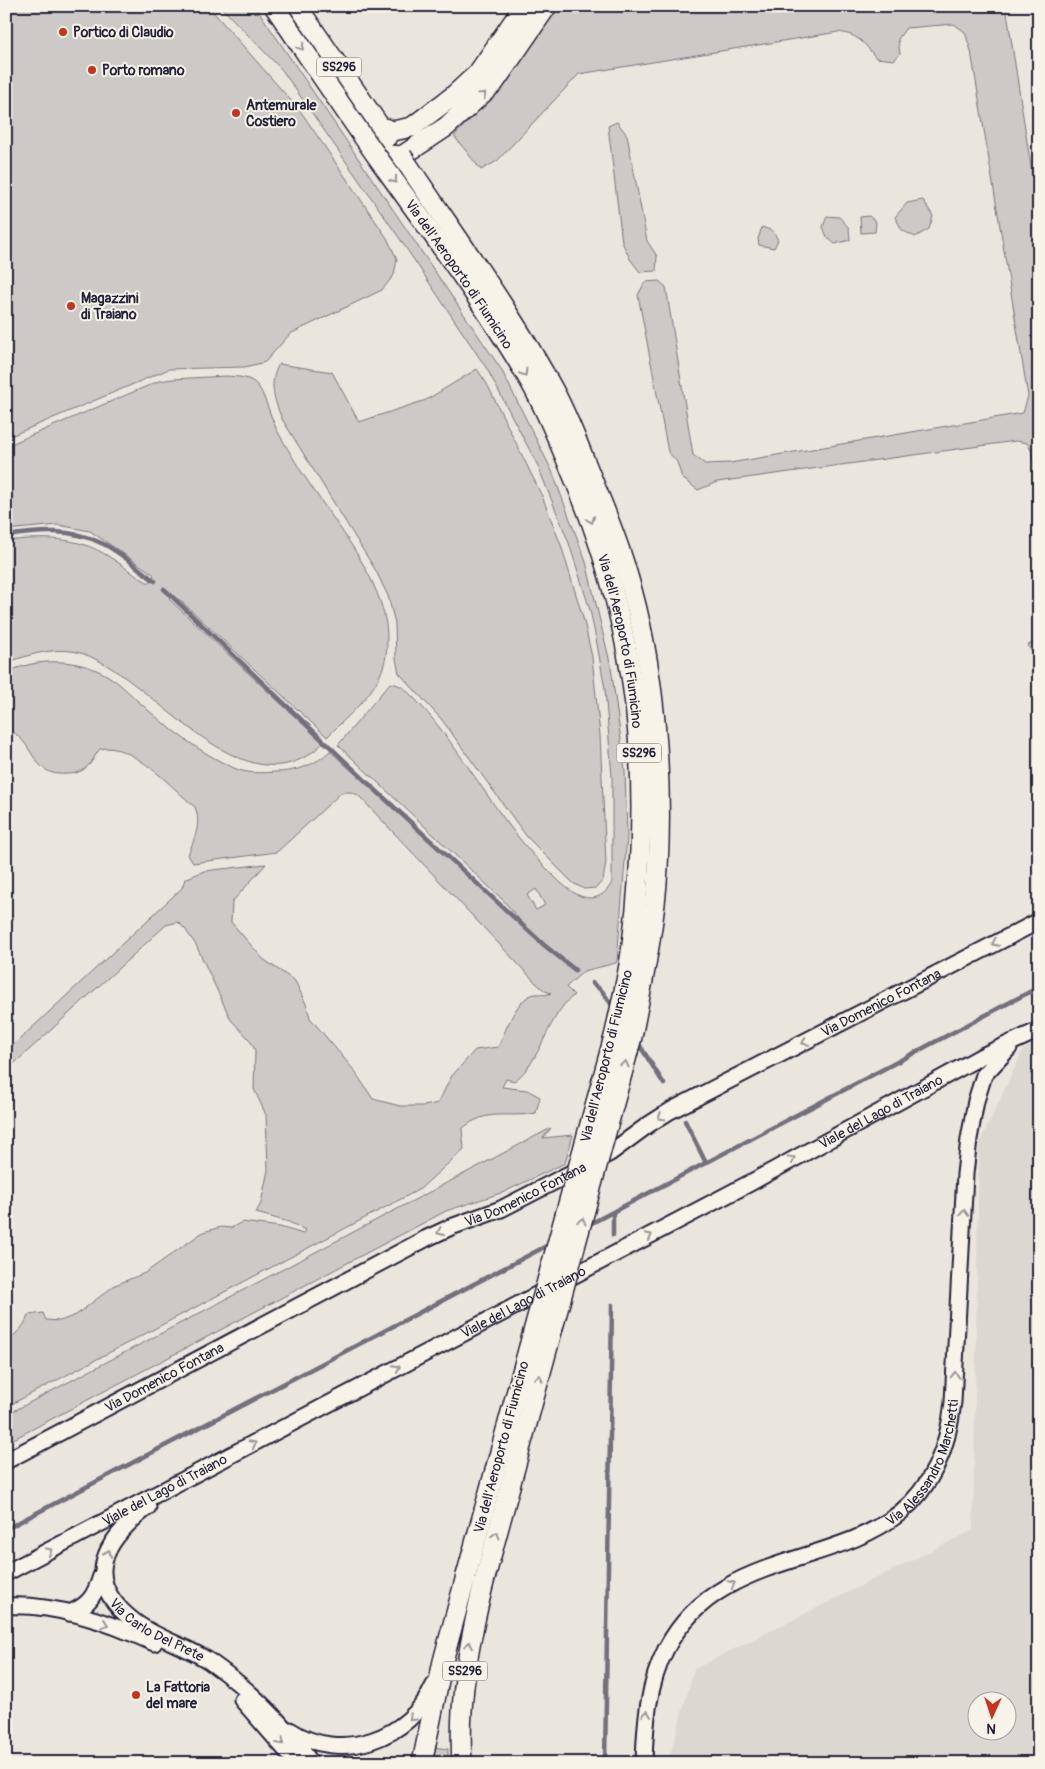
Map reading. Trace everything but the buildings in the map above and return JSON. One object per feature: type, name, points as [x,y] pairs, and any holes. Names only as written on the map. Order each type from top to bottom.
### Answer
[{"type":"main road","name":"Via dell'Aeroporto di Fiumicino","points":[[274,6],[357,128],[465,280],[533,387],[592,521],[611,579],[629,662],[637,719],[642,803],[639,874],[632,947],[615,1033],[475,1579],[472,1628],[463,1687],[462,1763]]},
{"type":"main road","name":"Via dell'Aeroporto di Fiumicino","points":[[297,6],[402,156],[516,326],[555,393],[598,494],[629,578],[645,650],[652,696],[659,785],[657,878],[649,946],[632,1037],[475,1579],[444,1660],[422,1763]]},
{"type":"main road","points":[[381,127],[393,131],[404,130],[432,113],[478,73],[524,6]]},
{"type":"main road","points":[[357,128],[388,155],[402,156],[446,127],[494,83],[547,6]]},
{"type":"street","name":"Via Domenico Fontana","points":[[6,1461],[425,1239],[451,1227],[501,1209],[610,1153],[648,1125],[670,1112],[1039,921]]},
{"type":"street","name":"Viale del Lago di Traiano","points":[[6,1573],[750,1183],[982,1056],[1039,1030]]},
{"type":"street","name":"Via Alessandro Marchetti","points":[[644,1763],[646,1719],[655,1676],[666,1649],[691,1614],[714,1595],[754,1574],[876,1530],[910,1504],[936,1470],[949,1430],[953,1402],[966,1163],[974,1110],[980,1086],[987,1070],[1007,1049],[1022,1039]]},
{"type":"street","points":[[69,1613],[90,1601],[102,1576],[105,1556],[117,1536],[135,1516],[179,1483]]},
{"type":"street","name":"Via Carlo Del Prete","points":[[102,1576],[104,1588],[136,1622],[208,1661],[249,1692],[278,1722],[312,1763]]},
{"type":"street","name":"Via Carlo Del Prete","points":[[6,1606],[42,1608],[69,1613],[132,1633],[204,1669],[242,1699],[297,1763]]},
{"type":"street","points":[[278,1722],[296,1734],[315,1742],[348,1745],[373,1741],[395,1731],[415,1715],[431,1694],[444,1660]]},
{"type":"shaded area","points":[[6,6],[208,6],[301,112],[387,238],[397,259],[394,275],[382,290],[290,334],[265,362],[245,367],[169,369],[6,438]]},
{"type":"shaded area","points":[[220,6],[255,6],[501,369],[552,471],[586,562],[611,667],[625,770],[627,836],[617,961],[616,963],[584,971],[566,987],[574,995],[557,1015],[531,1063],[514,1081],[506,1079],[502,1087],[527,1090],[540,1097],[536,1113],[489,1116],[471,1122],[462,1129],[464,1149],[420,1189],[6,1407],[6,1346],[24,1325],[28,1315],[43,1313],[46,1320],[60,1321],[76,1315],[115,1285],[145,1273],[203,1232],[221,1227],[231,1228],[242,1222],[280,1227],[303,1234],[305,1230],[289,1222],[256,1213],[261,1203],[268,1170],[266,1115],[254,1089],[255,1050],[249,1039],[231,1020],[196,945],[178,922],[166,925],[6,1071],[6,1052],[182,888],[185,879],[204,871],[266,864],[232,902],[231,922],[263,959],[295,981],[307,1006],[310,1018],[353,1069],[373,1099],[400,1106],[424,1106],[438,1103],[451,1077],[475,1050],[498,1047],[510,1020],[521,1003],[528,997],[536,994],[545,995],[551,993],[545,991],[536,983],[358,795],[351,792],[342,792],[277,852],[193,863],[188,855],[195,837],[198,819],[195,807],[163,778],[138,759],[112,748],[100,749],[89,765],[77,773],[55,774],[46,770],[39,764],[23,741],[16,734],[6,729],[6,673],[31,664],[44,662],[71,663],[97,670],[117,682],[173,731],[221,762],[244,771],[265,773],[298,769],[312,764],[330,751],[505,910],[519,919],[503,900],[338,745],[390,683],[397,685],[405,689],[425,710],[459,754],[506,822],[558,881],[578,895],[589,898],[602,894],[612,882],[612,777],[605,689],[597,644],[590,610],[569,543],[537,464],[487,369],[400,239],[282,70]],"holes":[[[536,889],[545,905],[536,910],[527,895]]]},
{"type":"shaded area","points":[[558,6],[1006,6],[1039,219],[1039,510],[1032,452],[1027,443],[1016,441],[717,482],[698,490],[682,478],[677,462],[668,452],[638,295],[645,282],[659,281],[666,287],[693,455],[705,464],[730,463],[1023,413],[1028,396],[971,51],[965,32],[954,24],[906,28],[898,39],[900,54],[894,60],[876,58],[856,37],[838,32],[579,74],[497,161],[481,170],[454,136],[509,74]]},
{"type":"shaded area","points":[[617,122],[627,135],[647,241],[657,256],[656,271],[640,272],[630,259],[622,242],[608,126]]},
{"type":"shaded area","points":[[923,200],[933,216],[929,229],[915,237],[902,230],[895,217],[907,203]]},
{"type":"shaded area","points":[[827,216],[839,217],[849,228],[850,240],[835,244],[827,237],[823,227]]},
{"type":"shaded area","points":[[869,216],[876,222],[875,232],[861,233],[860,217]]},
{"type":"shaded area","points":[[762,227],[773,231],[778,240],[774,248],[759,245],[758,239]]},
{"type":"shaded area","points":[[279,364],[332,372],[359,422],[426,400],[477,369],[487,384],[542,496],[561,545],[584,621],[592,657],[600,735],[606,862],[603,880],[596,888],[584,889],[573,883],[527,837],[442,720],[399,673],[396,659],[395,623],[388,596],[376,571],[282,419],[273,391],[274,378]]},
{"type":"shaded area","points":[[226,376],[251,380],[258,386],[287,448],[362,562],[381,603],[386,624],[387,644],[385,659],[375,685],[358,706],[327,737],[180,600],[171,597],[169,599],[323,743],[293,762],[261,764],[229,753],[197,734],[134,684],[105,664],[77,652],[50,651],[6,663],[6,541],[46,539],[72,541],[96,549],[147,582],[152,582],[154,577],[153,574],[90,531],[58,525],[6,530],[6,446],[159,381]]},
{"type":"shaded area","points":[[1039,640],[1039,657],[1035,658],[1028,645]]},
{"type":"shaded area","points":[[1039,1042],[1039,1763],[668,1763],[694,1669],[973,1530],[979,1144],[1023,1050]]},
{"type":"shaded area","points":[[551,1128],[543,1138],[573,1135],[565,1163],[504,1192],[446,1211],[6,1443],[6,1415]]},
{"type":"shaded area","points":[[432,1747],[448,1749],[448,1763],[429,1763]]},
{"type":"shaded area","points":[[386,1757],[398,1763],[346,1763]]},
{"type":"waterway","points":[[6,536],[55,532],[90,538],[108,546],[155,581]]},
{"type":"waterway","points":[[164,589],[369,784],[544,945],[575,970]]},
{"type":"waterway","points":[[592,983],[602,991],[614,1008]]},
{"type":"waterway","points":[[588,1225],[1039,987]]},
{"type":"waterway","points":[[637,1041],[664,1084]]},
{"type":"waterway","points":[[685,1121],[706,1163]]},
{"type":"waterway","points":[[613,1212],[613,1235]]},
{"type":"waterway","points":[[6,1529],[552,1243]]},
{"type":"waterway","points":[[605,1763],[612,1305]]},
{"type":"place","name":"Portico di Claudio","points":[[63,32]]},
{"type":"place","name":"Porto romano","points":[[92,70]]},
{"type":"place","name":"Antemurale Costiero","points":[[236,113]]},
{"type":"place","name":"Magazzini di Traiano","points":[[71,306]]},
{"type":"place","name":"La Fattoria del mare","points":[[136,1695]]}]
